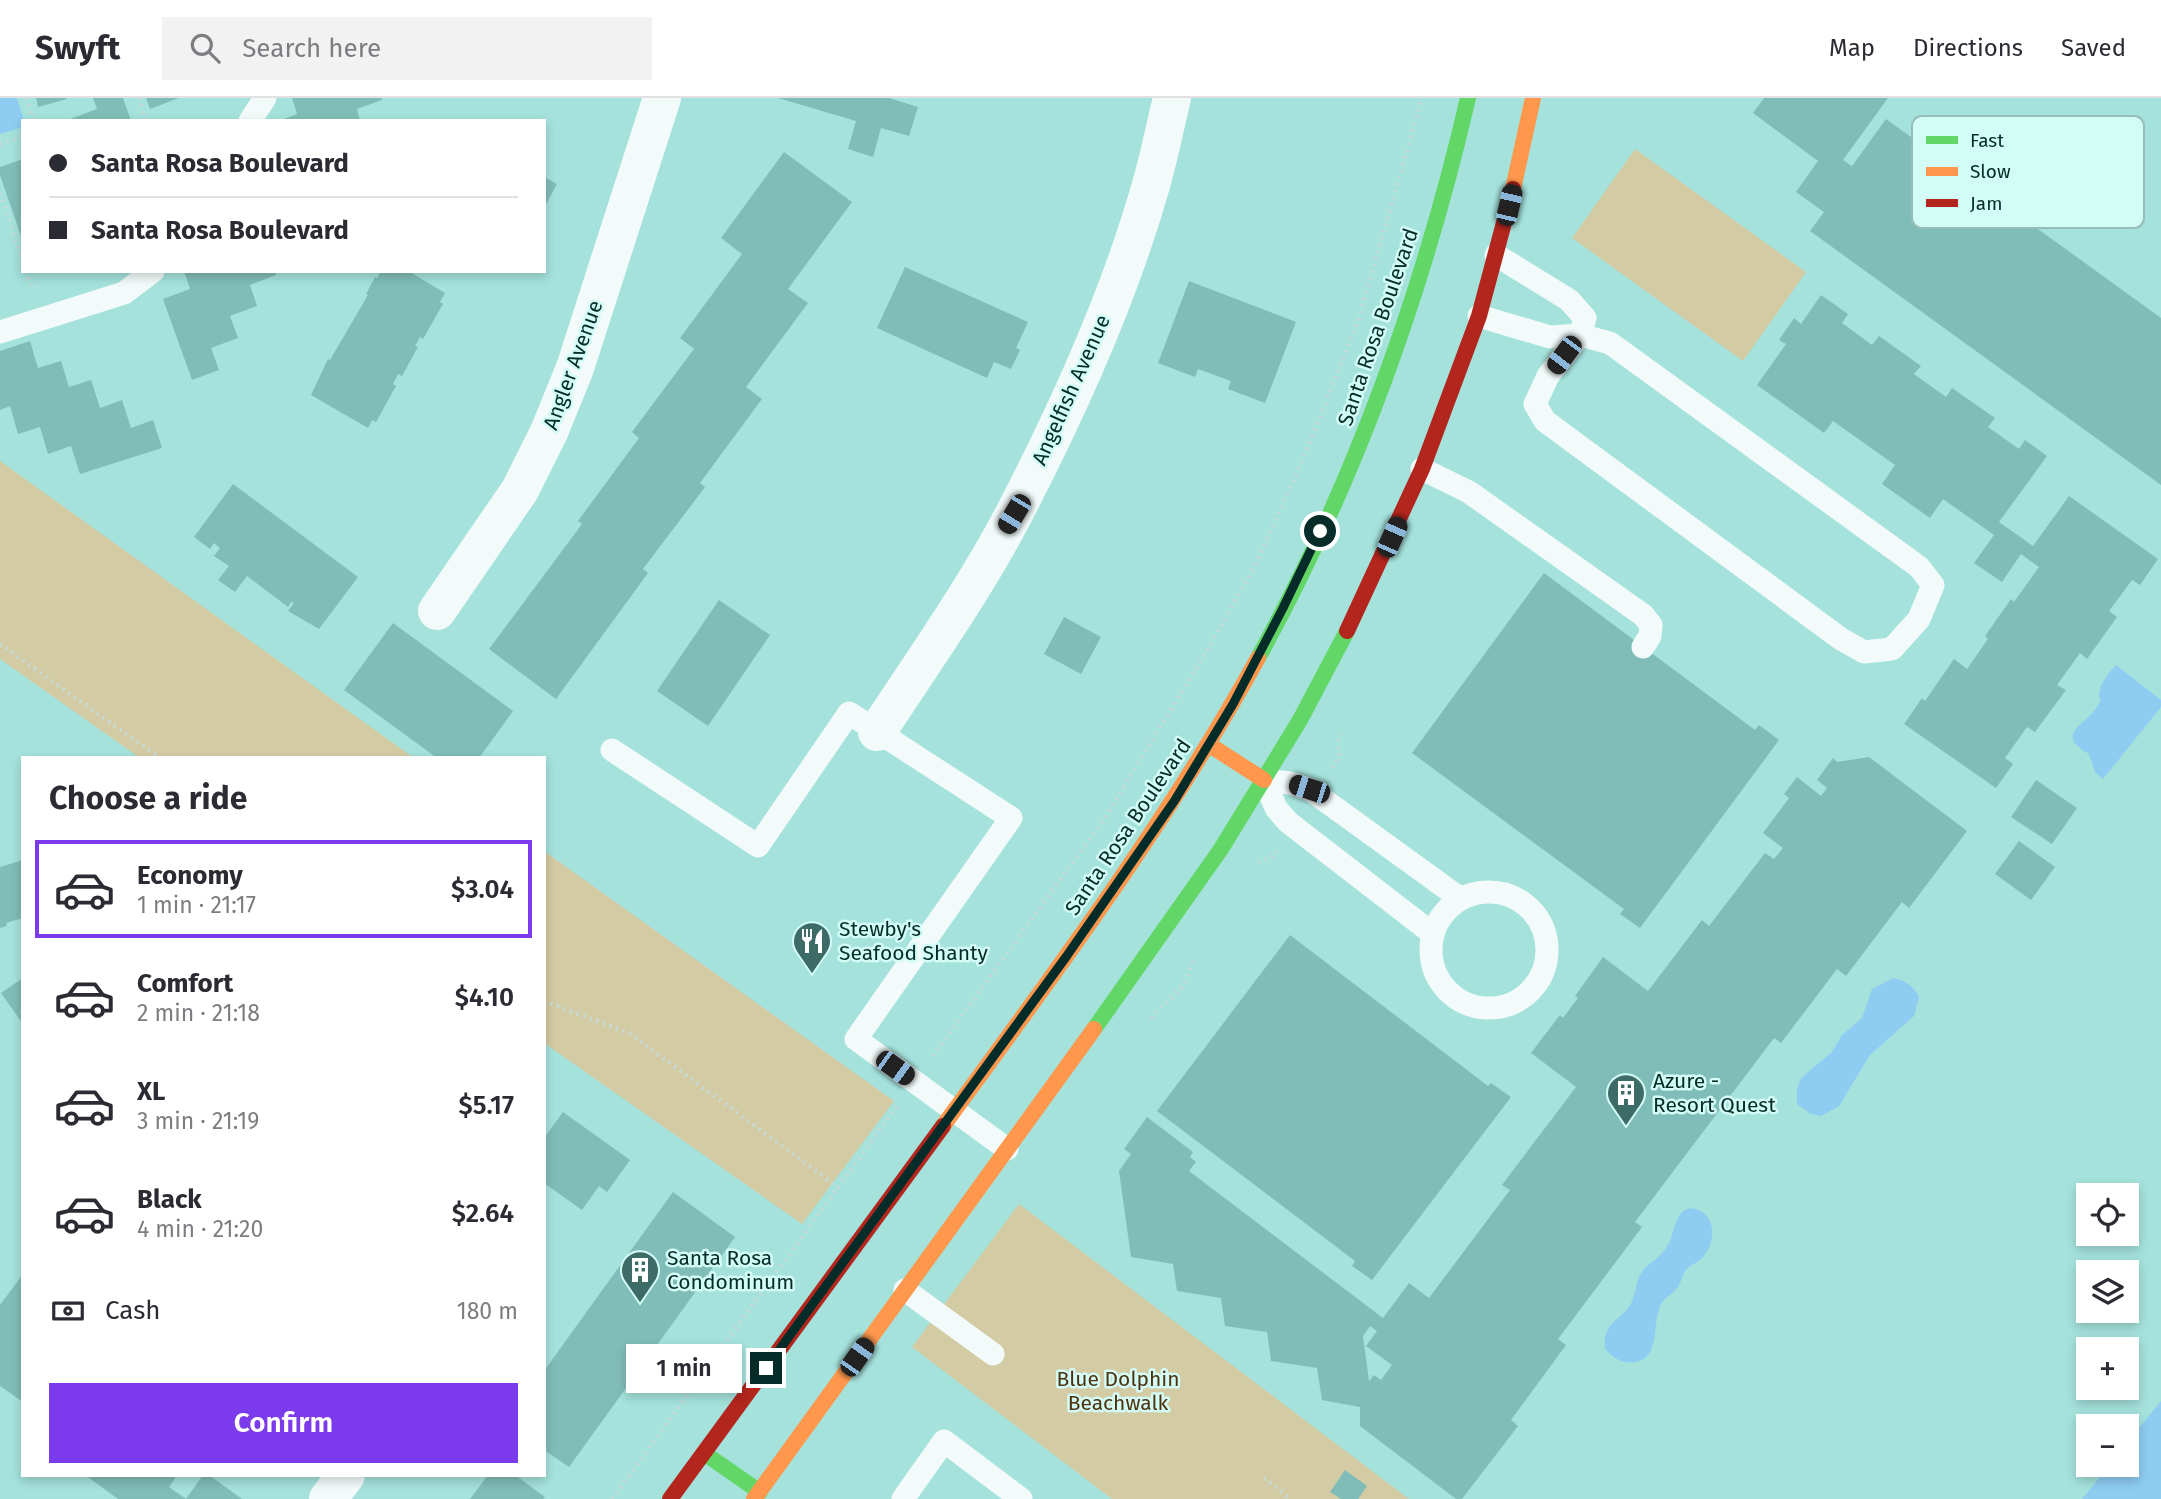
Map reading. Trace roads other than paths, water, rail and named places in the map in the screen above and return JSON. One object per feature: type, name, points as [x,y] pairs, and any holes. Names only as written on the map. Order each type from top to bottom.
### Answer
[{"type":"street","name":"Angler Avenue","points":[[437,611],[520,490],[549,432],[575,368],[662,98]]},
{"type":"street","name":"Angelfish Avenue","points":[[877,732],[979,574],[1014,514],[1061,415],[1112,299],[1150,186],[1172,98]]},
{"type":"street","name":"Santa Rosa Boulevard","points":[[670,1499],[955,1111],[1159,822],[1233,704],[1283,608],[1352,462],[1393,357],[1444,199],[1468,98]]},
{"type":"street","points":[[704,1453],[761,1497],[905,1290],[1145,958],[1264,780],[1337,653],[1422,469],[1479,316],[1534,98]]},
{"type":"street","points":[[1208,744],[1264,780]]},
{"type":"street","points":[[328,1499],[344,1477]]},
{"type":"lane","points":[[251,119],[265,98]]},
{"type":"lane","points":[[1479,316],[1550,337],[1580,335],[1610,343],[1919,567],[1933,585],[1919,619],[1892,649],[1864,652],[1841,639],[1545,421],[1535,404],[1548,376],[1580,335],[1585,318],[1569,300],[1496,255]]},
{"type":"lane","points":[[0,332],[124,293],[150,273]]},
{"type":"lane","points":[[1422,469],[1469,492],[1643,615],[1651,625],[1650,636],[1643,647]]},
{"type":"lane","points":[[612,750],[758,846],[849,713],[1011,818],[856,1039],[1007,1149]]},
{"type":"lane","points":[[1433,934],[1288,822],[1276,808],[1264,780],[1290,783],[1309,789],[1461,899]]},
{"type":"lane","points":[[1483,892],[1506,895],[1526,905],[1541,923],[1547,945],[1545,967],[1534,987],[1517,1002],[1495,1008],[1472,1006],[1452,996],[1437,978],[1431,956],[1433,934],[1444,914],[1461,899],[1483,892]]},
{"type":"lane","points":[[905,1290],[993,1354]]},
{"type":"lane","points":[[903,1499],[944,1441],[1021,1499]]},
{"type":"water","points":[[0,98],[17,98],[23,119],[21,119],[21,128],[0,134]]},
{"type":"water","points":[[2116,665],[2161,700],[2161,707],[2103,779],[2095,772],[2089,754],[2073,740],[2073,735],[2098,705],[2101,700],[2101,686]]},
{"type":"water","points":[[1893,978],[1909,984],[1919,997],[1914,1016],[1870,1055],[1839,1106],[1821,1116],[1811,1114],[1797,1104],[1797,1089],[1801,1078],[1832,1052],[1842,1035],[1862,1018],[1872,989]]},
{"type":"water","points":[[1690,1208],[1705,1215],[1712,1227],[1708,1250],[1686,1270],[1677,1288],[1661,1304],[1654,1341],[1646,1357],[1627,1362],[1617,1359],[1605,1348],[1606,1334],[1629,1307],[1642,1272],[1667,1246],[1680,1215]]},
{"type":"water","points":[[2161,1401],[2161,1499],[2082,1499],[2100,1477],[2139,1477],[2139,1428]]},
{"type":"place","name":"Stewby's Seafood Shanty","points":[[812,975]]},
{"type":"place","name":"Azure - Resort Quest","points":[[1626,1127]]},
{"type":"place","name":"Santa Rosa Condominum","points":[[640,1304]]},
{"type":"park label","name":"Blue Dolphin Beachwalk","points":[[1118,1391]]}]
